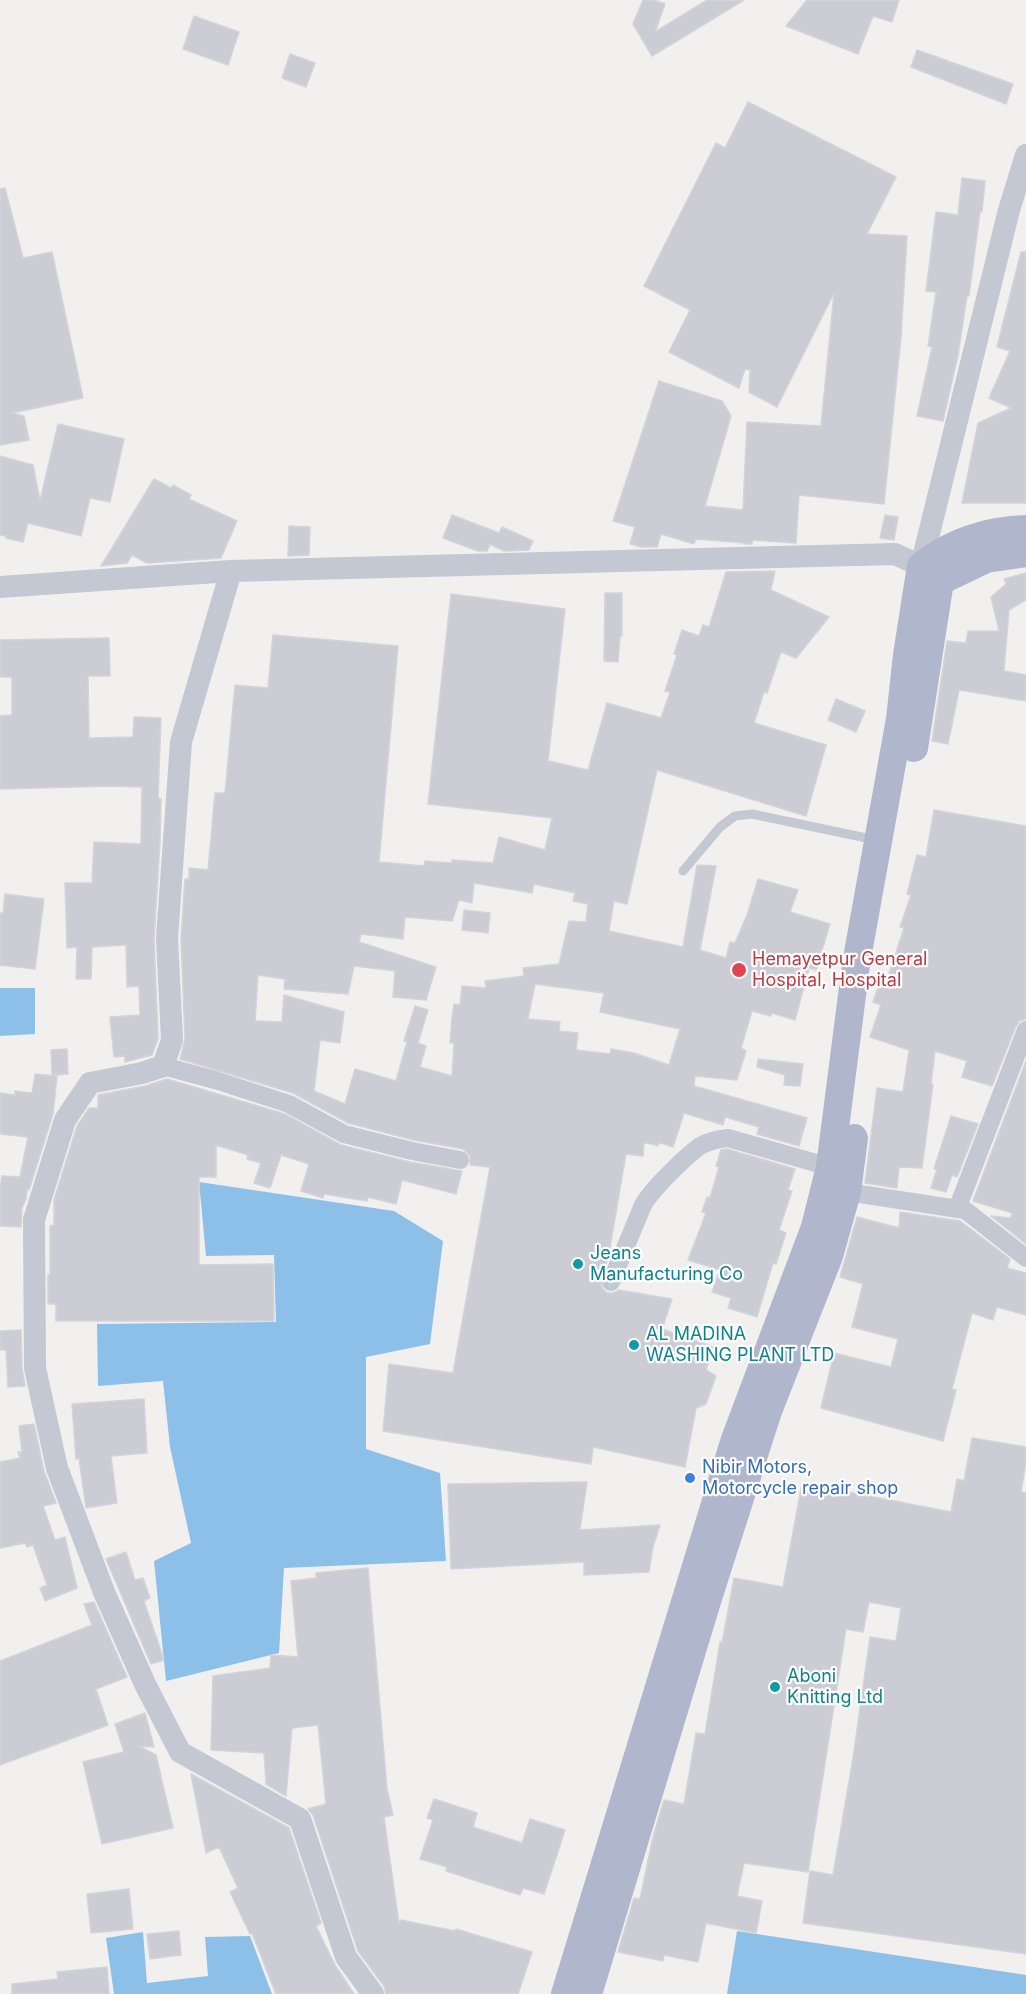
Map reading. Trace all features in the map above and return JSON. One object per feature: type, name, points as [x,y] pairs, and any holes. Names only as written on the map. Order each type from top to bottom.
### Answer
[{"type":"main road","points":[[565,1994],[815,1227],[830,1167],[856,964],[900,719],[907,655],[930,559],[942,550],[975,537],[1026,529]]},
{"type":"main road","points":[[930,559],[986,559],[1026,553]]},
{"type":"main road","points":[[588,1994],[708,1598],[745,1445],[768,1410],[829,1256],[846,1192],[874,978],[920,713],[930,559]]},
{"type":"street","points":[[0,587],[231,571],[895,554],[930,559],[1009,210],[1026,155]]},
{"type":"street","points":[[163,1066],[172,1040],[167,938],[181,742],[231,571]]},
{"type":"street","points":[[957,1209],[1026,1030]]},
{"type":"street","points":[[373,1994],[346,1957],[300,1819],[180,1752],[145,1684],[104,1592],[57,1468],[35,1368],[34,1220],[65,1120],[90,1083],[142,1073],[163,1066],[289,1104],[344,1134],[460,1160]]},
{"type":"street","points":[[611,1282],[650,1193],[700,1147],[712,1140],[728,1138],[830,1167]]},
{"type":"street","points":[[846,1192],[964,1210],[1026,1258]]},
{"type":"lane","points":[[683,871],[720,827],[735,816],[752,814],[878,840]]},
{"type":"water","points":[[0,988],[35,988],[35,1034],[0,1036]]},
{"type":"water","points":[[199,1182],[394,1211],[443,1241],[430,1344],[366,1357],[366,1449],[440,1473],[446,1561],[284,1568],[279,1653],[166,1681],[154,1561],[191,1543],[170,1447],[163,1381],[98,1386],[97,1324],[276,1322],[274,1255],[206,1256]]},
{"type":"water","points":[[737,1931],[1026,1975],[1026,1994],[727,1994]]},
{"type":"water","points":[[143,1932],[147,1983],[208,1976],[205,1937],[250,1936],[272,1994],[114,1994],[106,1938]]},
{"type":"building","points":[[643,0],[654,0],[665,4],[655,32],[707,0],[744,0],[652,56],[633,24]]},
{"type":"building","points":[[807,0],[899,0],[892,22],[873,16],[858,54],[786,26]]},
{"type":"building","points":[[194,16],[239,32],[228,65],[183,49]]},
{"type":"building","points":[[917,50],[1013,84],[1006,104],[911,67]]},
{"type":"building","points":[[290,54],[315,63],[306,87],[282,78]]},
{"type":"building","points":[[748,102],[896,177],[867,234],[907,236],[901,337],[884,504],[799,495],[796,543],[752,540],[752,544],[744,544],[696,539],[694,544],[661,534],[657,547],[641,547],[630,544],[635,527],[613,521],[659,381],[722,401],[731,416],[705,506],[743,510],[747,422],[821,426],[834,293],[777,407],[749,392],[750,370],[745,369],[739,388],[669,352],[690,310],[644,286],[716,143],[725,148]]},
{"type":"building","points":[[962,178],[985,181],[969,296],[967,296],[958,355],[943,421],[917,416],[932,347],[928,346],[936,292],[926,291],[936,212],[958,215]]},
{"type":"building","points":[[5,188],[23,258],[52,252],[83,398],[12,413],[24,416],[29,440],[0,445],[0,189]]},
{"type":"building","points":[[1021,252],[1026,252],[1026,503],[962,503],[978,423],[1011,408],[989,398],[1010,351],[997,347]]},
{"type":"building","points":[[58,424],[124,439],[110,502],[90,498],[81,536],[28,523],[23,542],[6,538],[0,535],[0,456],[33,465],[40,501]]},
{"type":"building","points":[[154,479],[171,488],[173,485],[191,495],[189,499],[237,521],[221,558],[147,563],[132,555],[127,563],[101,566]]},
{"type":"building","points":[[452,515],[499,533],[502,527],[533,541],[529,550],[504,551],[490,544],[487,551],[478,551],[443,538]]},
{"type":"building","points":[[885,515],[898,517],[894,540],[880,538]]},
{"type":"building","points":[[289,526],[310,527],[309,555],[288,556]]},
{"type":"building","points":[[775,571],[771,590],[829,617],[796,658],[781,652],[754,723],[826,745],[806,816],[657,770],[627,904],[614,901],[609,931],[683,947],[697,865],[716,866],[700,950],[726,958],[730,942],[735,943],[747,915],[758,879],[798,890],[790,912],[830,924],[816,970],[809,968],[795,1020],[772,1013],[771,1016],[752,1011],[741,1048],[746,1051],[737,1080],[695,1076],[694,1086],[807,1118],[799,1146],[757,1134],[759,1127],[725,1117],[723,1125],[684,1113],[673,1147],[659,1142],[658,1146],[644,1142],[643,1156],[626,1154],[608,1259],[600,1278],[602,1288],[607,1293],[619,1290],[672,1299],[662,1329],[714,1347],[706,1370],[716,1376],[706,1404],[696,1408],[685,1467],[593,1447],[591,1464],[383,1431],[389,1364],[453,1373],[490,1167],[470,1165],[470,1156],[463,1149],[414,1140],[348,1123],[293,1093],[180,1059],[185,1039],[181,938],[185,879],[189,879],[189,868],[208,870],[215,793],[225,793],[235,685],[268,688],[273,635],[398,646],[379,862],[424,866],[425,861],[493,863],[499,837],[545,850],[552,818],[428,804],[451,594],[565,609],[548,761],[588,770],[607,703],[661,718],[670,692],[665,691],[677,655],[674,654],[682,630],[699,636],[703,625],[709,627],[726,572]],"holes":[[[474,883],[532,893],[534,884],[575,893],[573,901],[588,904],[586,922],[569,921],[559,964],[523,968],[524,976],[485,981],[486,988],[462,986],[460,1005],[454,1004],[452,1017],[450,1043],[454,1043],[452,1076],[420,1067],[426,1046],[418,1043],[428,1010],[415,1006],[404,1041],[407,1042],[396,1081],[355,1069],[345,1104],[314,1091],[320,1040],[340,1043],[344,1012],[284,995],[282,1022],[255,1021],[258,975],[285,979],[284,989],[348,994],[354,966],[395,971],[393,997],[426,1000],[436,967],[359,942],[361,934],[403,939],[405,917],[452,921],[459,900],[472,903]],[[535,984],[604,993],[600,1012],[680,1029],[669,1065],[634,1053],[611,1049],[610,1054],[576,1050],[578,1033],[559,1031],[560,1022],[528,1019]]]},
{"type":"building","points":[[1026,573],[1026,600],[1009,610],[1004,671],[1026,675],[1026,701],[959,690],[948,744],[932,741],[947,641],[966,643],[968,631],[999,631],[991,597],[1006,584],[1004,579]]},
{"type":"building","points":[[605,593],[622,593],[622,636],[620,636],[618,662],[604,661]]},
{"type":"building","points":[[109,638],[110,676],[88,676],[89,738],[133,737],[134,717],[161,718],[158,798],[161,799],[160,841],[154,939],[158,1038],[152,1055],[125,1062],[125,1056],[114,1057],[110,1017],[140,1015],[139,986],[127,987],[126,945],[92,947],[91,979],[76,979],[77,947],[67,948],[65,883],[92,883],[94,842],[141,844],[142,787],[0,789],[0,716],[12,715],[12,677],[0,677],[0,640]]},
{"type":"building","points":[[836,699],[865,711],[856,732],[828,720]]},
{"type":"building","points":[[934,810],[1026,826],[1026,1019],[1019,1021],[1016,1026],[992,1086],[962,1077],[967,1061],[935,1051],[922,1168],[899,1167],[897,1188],[865,1183],[877,1088],[903,1092],[909,1050],[870,1037],[881,1005],[873,1002],[879,984],[885,986],[904,928],[900,927],[911,895],[907,894],[917,855],[926,857]]},
{"type":"building","points":[[5,894],[44,899],[35,969],[0,965],[0,913],[3,913]]},
{"type":"building","points":[[464,910],[490,913],[488,933],[462,930]]},
{"type":"building","points":[[67,1049],[68,1074],[52,1075],[51,1050]]},
{"type":"building","points":[[758,1059],[803,1064],[800,1086],[784,1085],[785,1075],[757,1067]]},
{"type":"building","points":[[1026,1061],[1026,1244],[991,1216],[1011,1218],[1012,1213],[973,1201]]},
{"type":"building","points":[[35,1074],[57,1076],[53,1114],[29,1190],[27,1189],[22,1208],[21,1227],[0,1226],[2,1176],[20,1177],[28,1137],[0,1134],[0,1093],[15,1095],[15,1091],[32,1093]]},
{"type":"building","points":[[167,1079],[285,1114],[341,1145],[410,1162],[462,1171],[456,1194],[402,1180],[396,1204],[368,1197],[367,1201],[324,1194],[323,1198],[301,1191],[309,1164],[281,1155],[270,1188],[254,1183],[261,1163],[247,1159],[248,1155],[216,1145],[216,1177],[199,1177],[199,1265],[273,1264],[274,1321],[56,1321],[56,1304],[48,1304],[50,1226],[54,1225],[54,1200],[77,1126],[89,1108],[98,1108],[98,1095],[145,1086]]},
{"type":"building","points":[[951,1116],[978,1124],[957,1177],[952,1175],[946,1192],[931,1188],[937,1169],[934,1169]]},
{"type":"building","points":[[727,1149],[795,1169],[788,1190],[792,1191],[779,1230],[786,1233],[776,1264],[773,1263],[757,1317],[728,1308],[731,1298],[712,1292],[720,1270],[688,1260],[706,1213],[702,1212],[707,1197],[710,1198],[719,1167],[716,1166],[721,1150]]},
{"type":"building","points":[[900,1212],[960,1221],[1010,1259],[1007,1268],[1026,1273],[1026,1315],[997,1307],[993,1320],[972,1313],[952,1389],[956,1390],[943,1441],[821,1408],[834,1353],[891,1367],[898,1339],[852,1327],[863,1284],[840,1277],[857,1217],[899,1228]]},
{"type":"building","points":[[21,1330],[25,1386],[8,1387],[6,1350],[0,1350],[0,1331]]},
{"type":"building","points":[[144,1399],[147,1453],[111,1456],[117,1503],[86,1508],[79,1458],[76,1459],[72,1404]]},
{"type":"building","points":[[34,1424],[44,1471],[56,1503],[43,1506],[55,1540],[65,1537],[77,1588],[45,1601],[40,1588],[47,1585],[33,1545],[27,1547],[25,1543],[0,1548],[0,1462],[20,1458],[18,1452],[22,1452],[19,1426]]},
{"type":"building","points":[[972,1438],[1026,1447],[1021,1492],[1026,1493],[1026,1954],[803,1923],[810,1871],[833,1875],[870,1637],[896,1641],[901,1608],[869,1602],[863,1632],[846,1629],[808,1872],[744,1863],[737,1896],[762,1901],[756,1933],[706,1923],[698,1962],[664,1955],[663,1961],[618,1952],[634,1898],[640,1899],[653,1837],[664,1800],[684,1804],[696,1733],[705,1734],[720,1642],[722,1643],[734,1578],[783,1587],[802,1483],[951,1512],[957,1479],[964,1481]]},
{"type":"building","points":[[587,1482],[580,1530],[660,1525],[653,1547],[649,1572],[584,1575],[584,1562],[451,1569],[448,1484]]},
{"type":"building","points":[[126,1552],[135,1580],[143,1578],[150,1598],[144,1601],[164,1660],[151,1664],[106,1559]]},
{"type":"building","points":[[368,1568],[387,1789],[393,1815],[384,1817],[399,1924],[401,1920],[455,1931],[456,1929],[532,1952],[518,1994],[386,1994],[384,1986],[358,1951],[313,1815],[308,1809],[326,1804],[318,1725],[292,1728],[286,1796],[266,1784],[264,1753],[211,1750],[213,1676],[270,1668],[271,1655],[298,1657],[291,1581],[316,1578],[316,1573]]},
{"type":"building","points":[[94,1602],[127,1677],[96,1689],[108,1725],[0,1765],[0,1661],[92,1625],[84,1604]]},
{"type":"building","points":[[145,1713],[154,1747],[139,1746],[156,1755],[173,1828],[102,1844],[83,1762],[124,1752],[115,1724]]},
{"type":"building","points":[[191,1774],[289,1828],[321,1923],[316,1926],[335,1965],[354,1994],[276,1994],[252,1933],[250,1934],[230,1892],[238,1888],[219,1847],[206,1853]]},
{"type":"building","points":[[434,1799],[477,1813],[473,1827],[522,1843],[530,1819],[565,1830],[544,1894],[523,1888],[520,1895],[446,1871],[447,1867],[420,1859],[433,1820],[427,1818]]},
{"type":"building","points":[[129,1889],[133,1929],[91,1933],[87,1894]]},
{"type":"building","points":[[179,1931],[181,1955],[150,1959],[147,1934]]},
{"type":"building","points":[[107,1967],[109,1994],[12,1994],[12,1984],[58,1979],[57,1972]]},
{"type":"place","name":"Hemayetpur General Hospital, Hospital","points":[[739,970]]},
{"type":"place","name":"Jeans Manufacturing Co","points":[[578,1264]]},
{"type":"place","name":"AL MADINA WASHING PLANT LTD","points":[[634,1345]]},
{"type":"place","name":"Nibir Motors, Motorcycle repair shop","points":[[690,1478]]},
{"type":"place","name":"Aboni Knitting Ltd","points":[[775,1687]]}]
